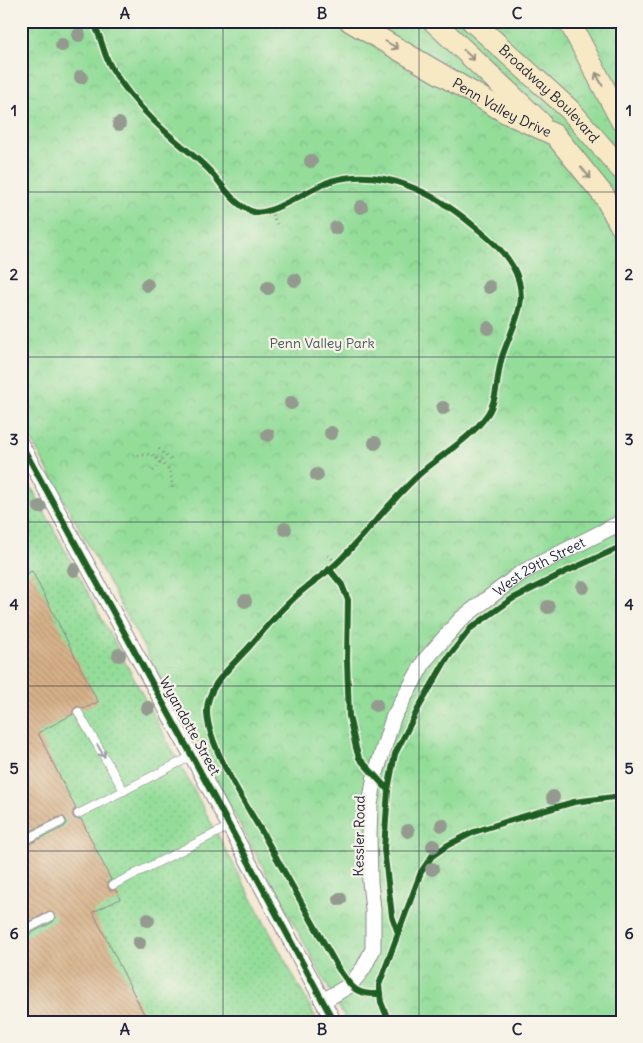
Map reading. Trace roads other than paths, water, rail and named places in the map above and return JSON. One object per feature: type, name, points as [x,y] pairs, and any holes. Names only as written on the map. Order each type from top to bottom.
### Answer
[{"type":"main road","name":"Penn Valley Drive","points":[[350,21],[507,114],[554,135],[605,197],[622,228]]},
{"type":"main road","name":"Broadway Boulevard","points":[[433,21],[554,135]]},
{"type":"main road","name":"Broadway Boulevard","points":[[472,21],[570,110],[622,170]]},
{"type":"main road","points":[[570,21],[622,122]]},
{"type":"street","name":"Wyandotte Street","points":[[21,444],[230,826],[334,1022]]},
{"type":"street","name":"West 29th Street","points":[[461,619],[521,573],[622,522]]},
{"type":"street","name":"Kessler Road","points":[[323,1000],[350,985],[373,949],[374,934],[369,835],[370,805],[375,776],[393,718],[425,660],[461,619]]},
{"type":"lane","points":[[78,712],[124,791]]},
{"type":"lane","points":[[78,814],[192,756]]},
{"type":"lane","points":[[21,842],[61,822]]},
{"type":"lane","points":[[113,885],[230,826]]},
{"type":"lane","points":[[21,932],[50,917]]},
{"type":"park label","name":"Penn Valley Park","points":[[322,343]]}]
